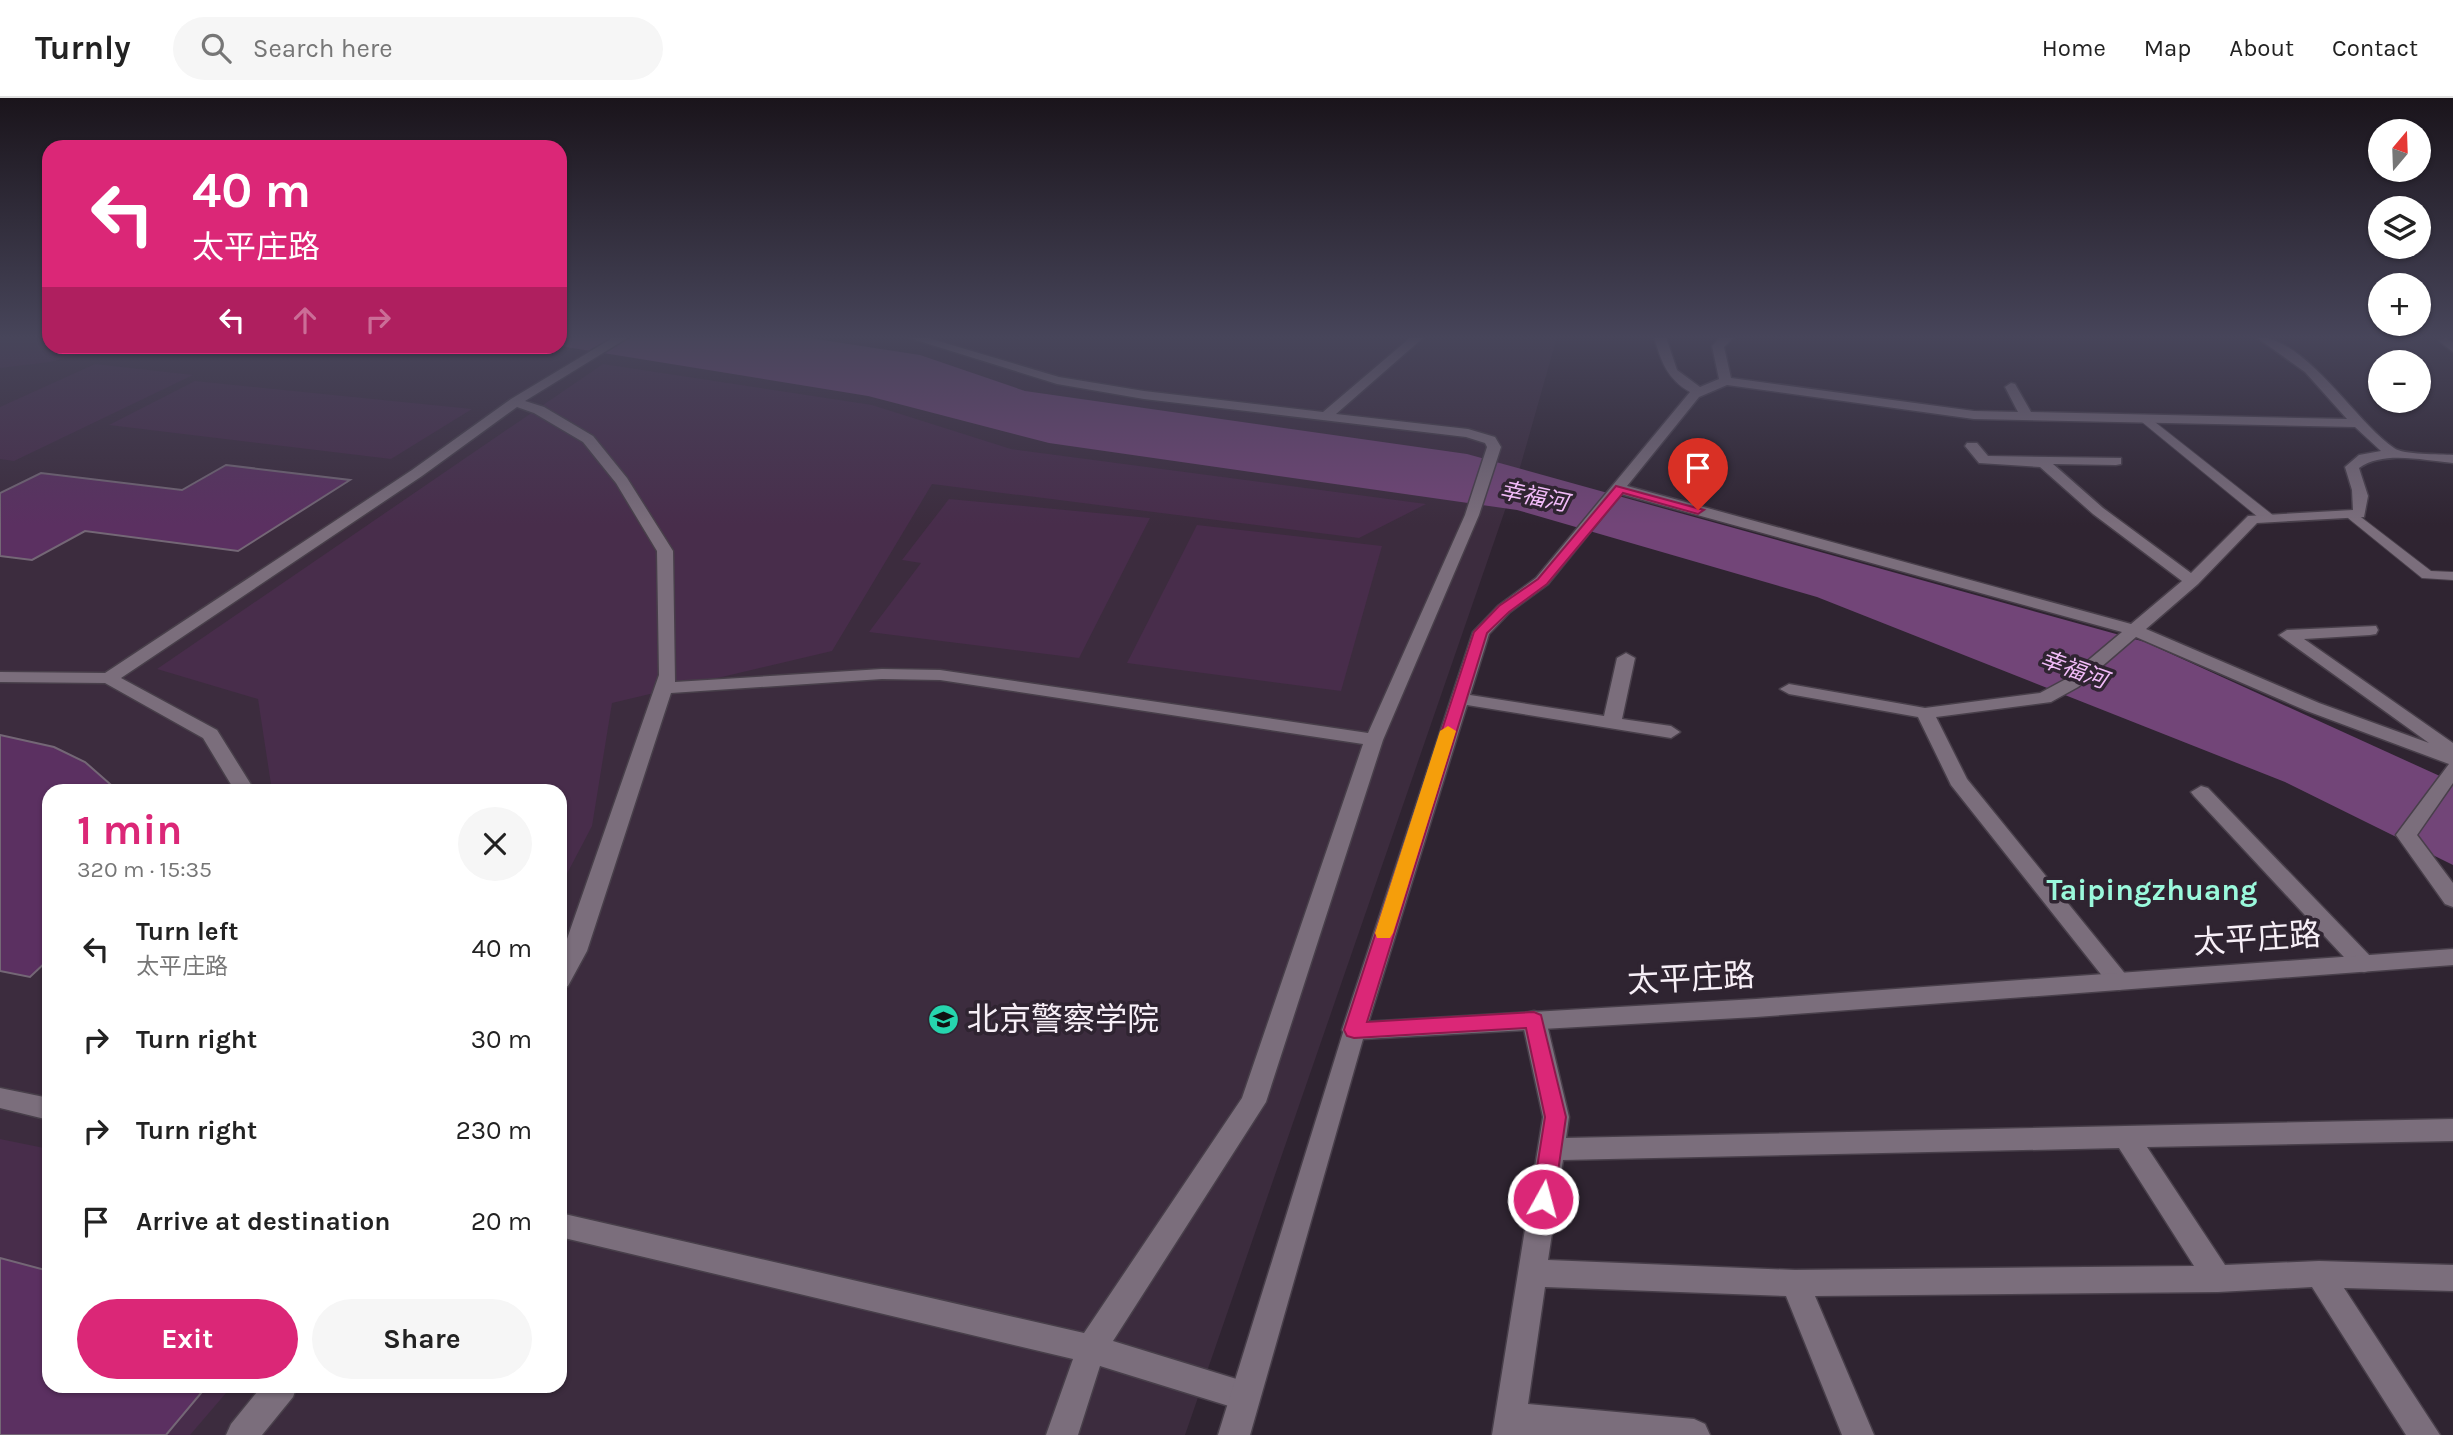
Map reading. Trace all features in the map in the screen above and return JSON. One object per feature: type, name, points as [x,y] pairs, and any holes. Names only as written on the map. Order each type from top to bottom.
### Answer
[{"type":"street","points":[[109,678],[418,472],[520,399]]},
{"type":"street","points":[[1062,1435],[1091,1349],[1253,1102],[1374,740],[1472,515],[1492,461],[1494,447],[1490,440],[1468,433],[1175,399]]},
{"type":"street","points":[[1326,416],[1345,399]]},
{"type":"street","points":[[1234,1435],[1354,1030],[1481,632],[1504,609],[1542,582],[1691,399]]},
{"type":"street","points":[[1848,399],[1911,409],[2027,416],[2359,424]]},
{"type":"street","points":[[2018,399],[2027,416]]},
{"type":"street","points":[[2337,399],[2392,454]]},
{"type":"street","points":[[515,402],[539,410],[588,439],[622,481],[665,551],[668,675],[665,688],[576,951],[567,967]]},
{"type":"street","points":[[1972,446],[1984,460],[2044,463],[2052,459],[2116,461]]},
{"type":"street","points":[[1788,689],[1925,713],[2045,698],[2072,683],[2192,582],[2253,519],[2359,514],[2362,507],[2352,467],[2364,458],[2392,454],[2453,459]]},
{"type":"street","points":[[2044,463],[2098,511],[2192,582]]},
{"type":"street","points":[[1619,490],[2128,635],[2453,758]]},
{"type":"street","points":[[2370,630],[2287,635],[2453,751]]},
{"type":"street","points":[[1612,723],[1626,658]]},
{"type":"street","points":[[665,688],[882,674],[940,676],[1374,740]]},
{"type":"street","points":[[0,677],[109,678],[210,734],[240,784]]},
{"type":"street","points":[[1460,699],[1671,732]]},
{"type":"street","points":[[1925,713],[1958,781],[2119,981]]},
{"type":"street","points":[[2453,769],[2406,835],[2453,899]]},
{"type":"street","points":[[2201,792],[2364,964]]},
{"type":"street","name":"太平庄路","points":[[1354,1030],[1756,1008],[2452,960]]},
{"type":"street","points":[[1534,1020],[1556,1117],[1549,1149],[1534,1273],[1509,1427],[1694,1435]]},
{"type":"street","points":[[0,1098],[42,1107]]},
{"type":"street","points":[[1549,1149],[2453,1130]]},
{"type":"street","points":[[2125,1136],[2218,1279]]},
{"type":"street","points":[[567,1227],[1091,1349],[1245,1396]]},
{"type":"street","points":[[1534,1273],[1795,1283],[2218,1279],[2319,1274],[2453,1278]]},
{"type":"street","points":[[2319,1274],[2424,1435]]},
{"type":"street","points":[[1795,1283],[1858,1435]]},
{"type":"street","points":[[242,1435],[276,1393]]},
{"type":"lane","points":[[2146,419],[2269,519]]},
{"type":"lane","points":[[2353,515],[2427,575],[2453,576]]},
{"type":"shaded area","name":"北京警察学院","points":[[0,399],[1539,399],[1521,464],[1185,1435],[0,1435]]},
{"type":"shaded area","points":[[17,399],[142,399],[14,461],[0,459],[0,407]]},
{"type":"shaded area","points":[[159,399],[377,399],[472,409],[391,459],[109,425]]},
{"type":"shaded area","points":[[551,399],[835,399],[872,405],[1011,449],[1426,504],[1359,538],[932,484],[832,651],[612,703],[592,826],[567,874],[567,784],[271,784],[258,699],[157,669]]},
{"type":"shaded area","points":[[949,499],[1150,518],[1079,658],[869,632],[921,563],[902,560]]},
{"type":"shaded area","points":[[1197,525],[1382,546],[1341,691],[1127,663]]},
{"type":"shaded area","points":[[0,1139],[42,1148],[42,1393],[226,1393],[190,1435],[0,1435]]},
{"type":"water","name":"幸福河","points":[[881,399],[1084,399],[1467,454],[2145,642],[2453,782],[2453,865],[2285,782],[1817,597],[1517,510],[1049,443]]},
{"type":"building","points":[[226,465],[350,480],[238,551],[85,531],[32,560],[0,556],[0,493],[41,473],[182,490]]},
{"type":"building","points":[[0,735],[54,747],[85,762],[110,784],[42,784],[42,966],[30,977],[0,971]]},
{"type":"building","points":[[0,1258],[42,1269],[42,1393],[201,1393],[166,1435],[0,1435]]},
{"type":"slow traffic","points":[[1384,933],[1448,731]]},
{"type":"place","name":"北京警察学院","points":[[944,1019]]},
{"type":"district","name":"Taipingzhuang","points":[[2152,890]]},
{"type":"route","points":[[1543,1199],[1556,1117],[1534,1020],[1354,1030],[1442,747],[1481,632],[1504,609],[1542,582],[1620,489],[1698,510]]}]
